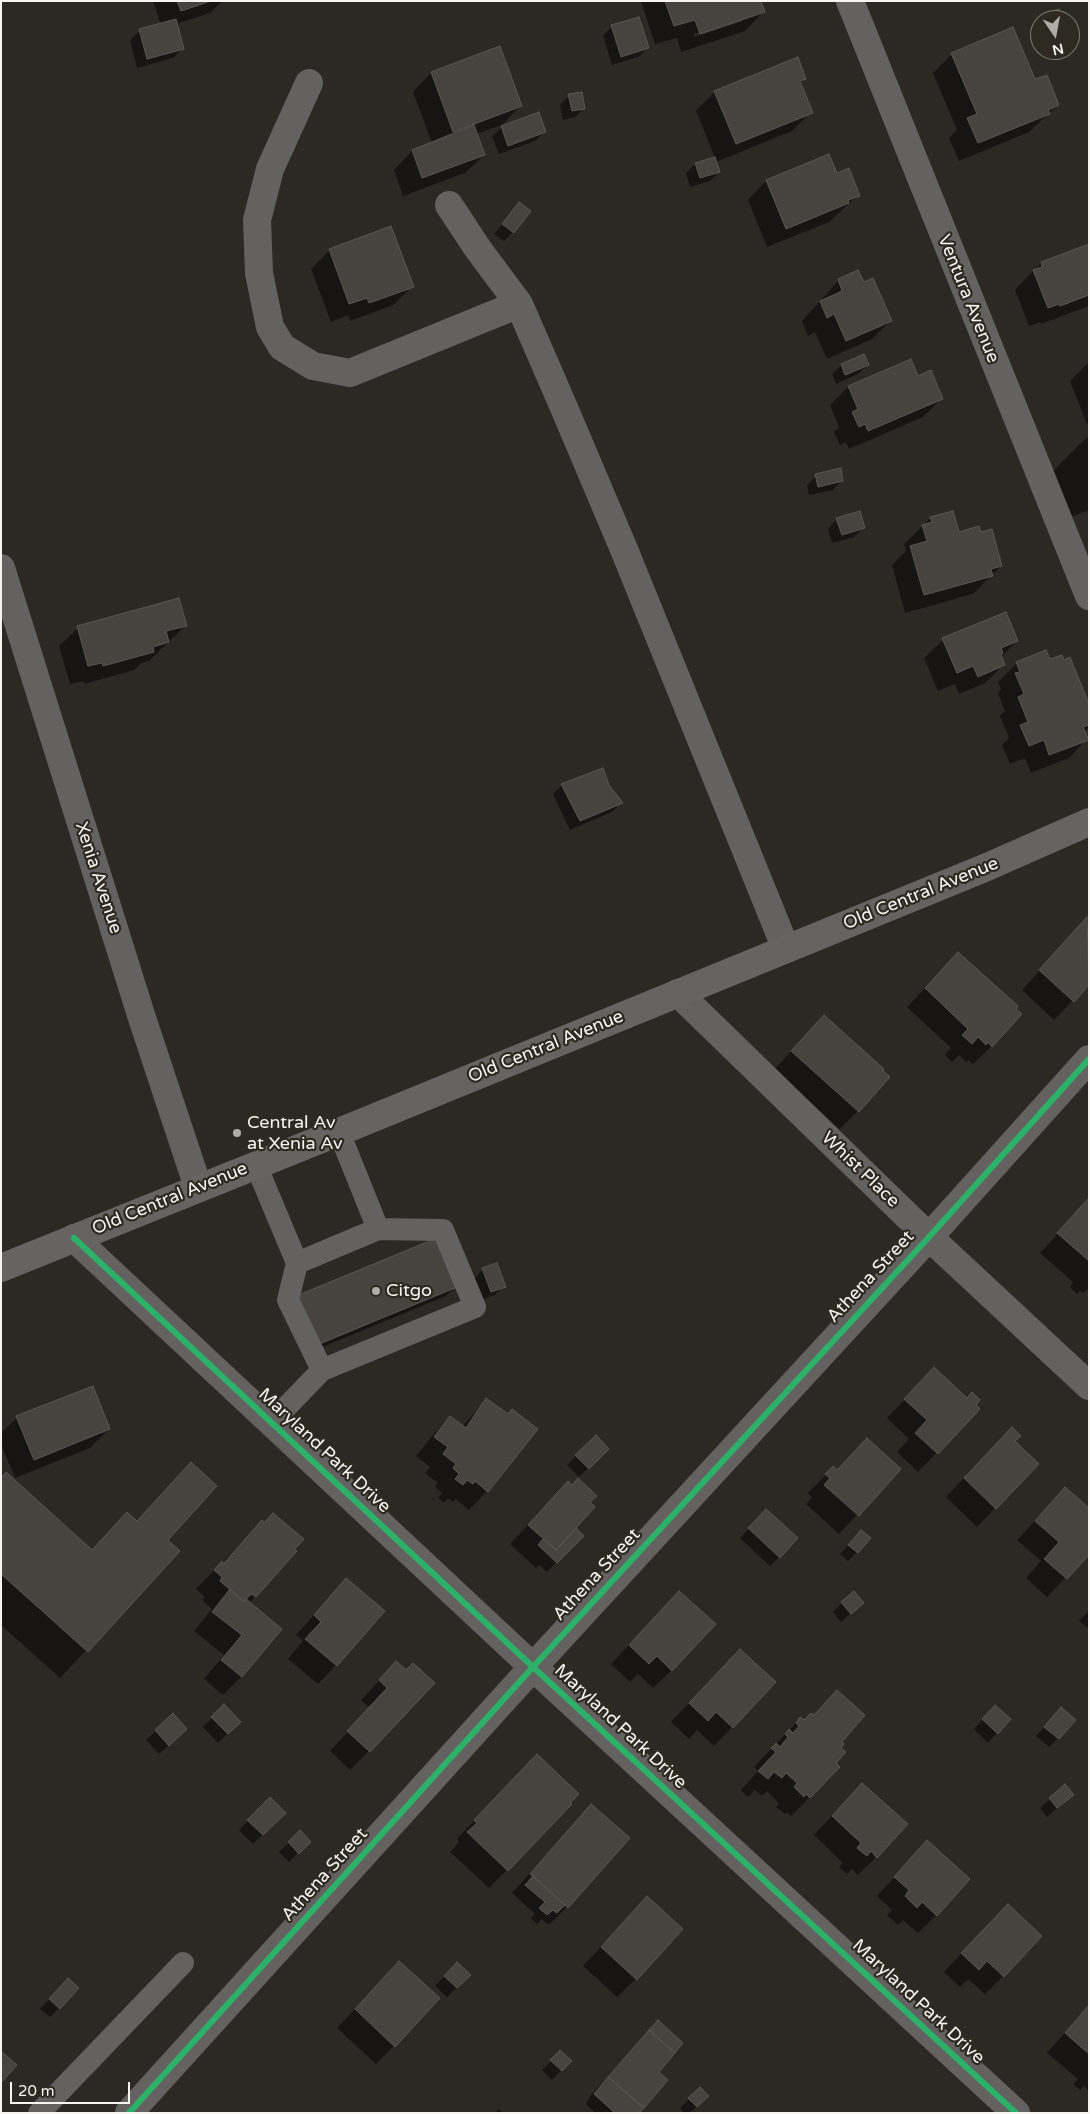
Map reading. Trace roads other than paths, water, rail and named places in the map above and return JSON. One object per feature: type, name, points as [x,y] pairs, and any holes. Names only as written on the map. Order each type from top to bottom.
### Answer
[{"type":"main road","name":"Old Central Avenue","points":[[1,1268],[987,867],[1089,822]]},
{"type":"street","name":"Ventura Avenue","points":[[850,1],[925,192],[1089,596]]},
{"type":"street","points":[[309,83],[270,169],[257,220],[259,274],[270,327],[282,347],[313,366],[350,373],[518,304]]},
{"type":"street","points":[[449,205],[518,304],[623,547],[786,949]]},
{"type":"street","name":"Xenia Avenue","points":[[1,568],[139,1009],[198,1188]]},
{"type":"street","name":"Whist Place","points":[[678,993],[929,1237],[1089,1386]]},
{"type":"street","name":"Athena Street","points":[[129,2113],[533,1667],[929,1237],[1089,1059]]},
{"type":"street","name":"Maryland Park Drive","points":[[74,1238],[533,1667],[1016,2113]]},
{"type":"lane","points":[[339,1132],[378,1229]]},
{"type":"lane","points":[[256,1165],[297,1263],[288,1300],[322,1370]]},
{"type":"lane","points":[[272,1422],[322,1370],[475,1307],[443,1230],[378,1229],[297,1263]]},
{"type":"lane","points":[[39,2113],[183,1963]]},
{"type":"place","name":"Central Av at Xenia Av","points":[[237,1133]]},
{"type":"place","name":"Citgo","points":[[376,1291]]}]
